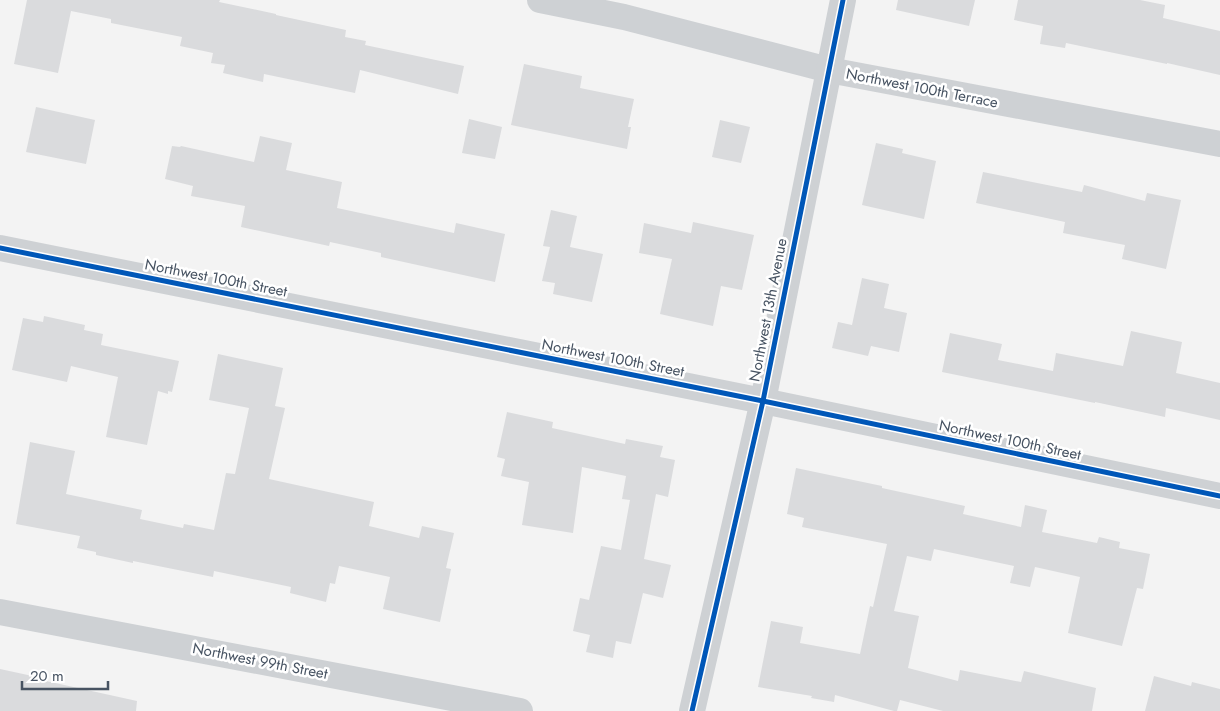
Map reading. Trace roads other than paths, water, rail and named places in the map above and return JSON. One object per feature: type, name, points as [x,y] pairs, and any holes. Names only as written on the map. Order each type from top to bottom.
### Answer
[{"type":"street","name":"Northwest 100th Terrace","points":[[540,0],[624,17],[829,70],[1220,144]]},
{"type":"street","name":"Northwest 13th Avenue","points":[[692,711],[763,400],[843,0]]},
{"type":"street","name":"Northwest 100th Street","points":[[0,248],[763,400],[1220,496]]},
{"type":"street","name":"Northwest 99th Street","points":[[0,612],[520,711]]}]
